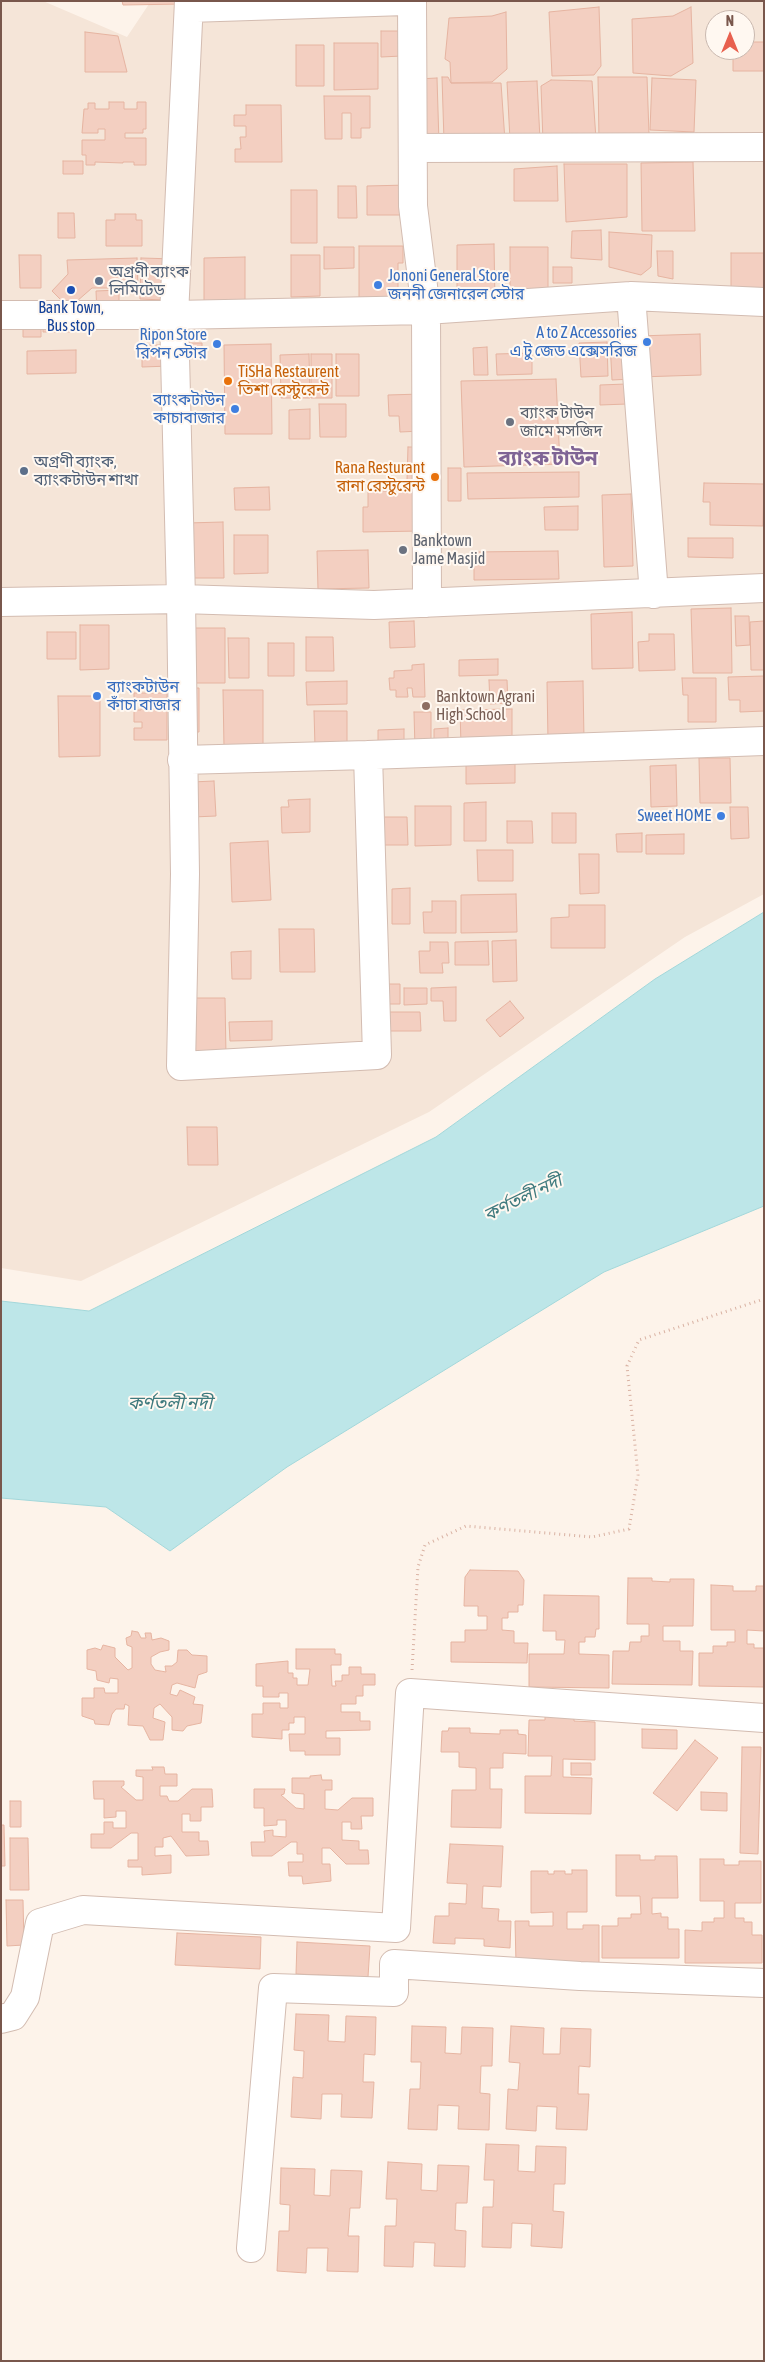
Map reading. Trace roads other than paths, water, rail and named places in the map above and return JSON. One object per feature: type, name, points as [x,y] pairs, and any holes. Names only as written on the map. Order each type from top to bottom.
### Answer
[{"type":"street","points":[[368,754],[377,1055],[181,1066],[185,874],[174,315],[189,5],[405,1]]},
{"type":"street","points":[[412,1],[413,206],[426,310],[427,603]]},
{"type":"street","points":[[414,148],[764,147]]},
{"type":"street","points":[[1,315],[174,315],[426,310],[631,296],[764,302]]},
{"type":"street","points":[[631,296],[654,594]]},
{"type":"street","points":[[1,602],[181,599],[374,605],[764,588]]},
{"type":"street","points":[[182,760],[764,741]]},
{"type":"street","points":[[251,2248],[273,1988],[394,1992],[410,1693],[764,1718]]},
{"type":"street","points":[[1,2019],[13,2016],[25,1997],[40,1923],[83,1910],[396,1928]]},
{"type":"street","points":[[394,1964],[580,1976],[764,1983]]},
{"type":"water","name":"কর্ণতলী নদী","points":[[764,912],[764,1206],[604,1272],[287,1467],[170,1551],[106,1507],[1,1498],[1,1301],[89,1311],[436,1137],[655,979]]},
{"type":"place","name":"অগ্রণী ব্যাংক লিমিটেড","points":[[99,281]]},
{"type":"place","name":"Jononi General Store জননী জেনারেল স্টোর","points":[[378,285]]},
{"type":"place","name":"Bank Town, Bus stop","points":[[71,290]]},
{"type":"place","name":"A to Z Accessories এ টু জেড এক্সেসরিজ","points":[[647,342]]},
{"type":"place","name":"Ripon Store রিপন স্টোর","points":[[217,344]]},
{"type":"place","name":"TiSHa Restaurent তিশা রেস্টুরেন্ট","points":[[228,381]]},
{"type":"place","name":"ব্যাংকটাউন কাচাবাজার","points":[[235,409]]},
{"type":"place","name":"ব্যাংক টাউন জামে মসজিদ","points":[[510,422]]},
{"type":"place","name":"অগ্রণী ব্যাংক, ব্যাংকটাউন শাখা","points":[[24,471]]},
{"type":"place","name":"Rana Resturant রানা রেস্টুরেন্ট","points":[[435,477]]},
{"type":"place","name":"Banktown Jame Masjid","points":[[403,550]]},
{"type":"place","name":"ব্যাংকটাউন কাঁচা বাজার","points":[[97,696]]},
{"type":"place","name":"Banktown Agrani High School","points":[[426,706]]},
{"type":"place","name":"Sweet HOME","points":[[721,816]]},
{"type":"district","name":"ব্যাংক টাউন","points":[[548,458]]}]
